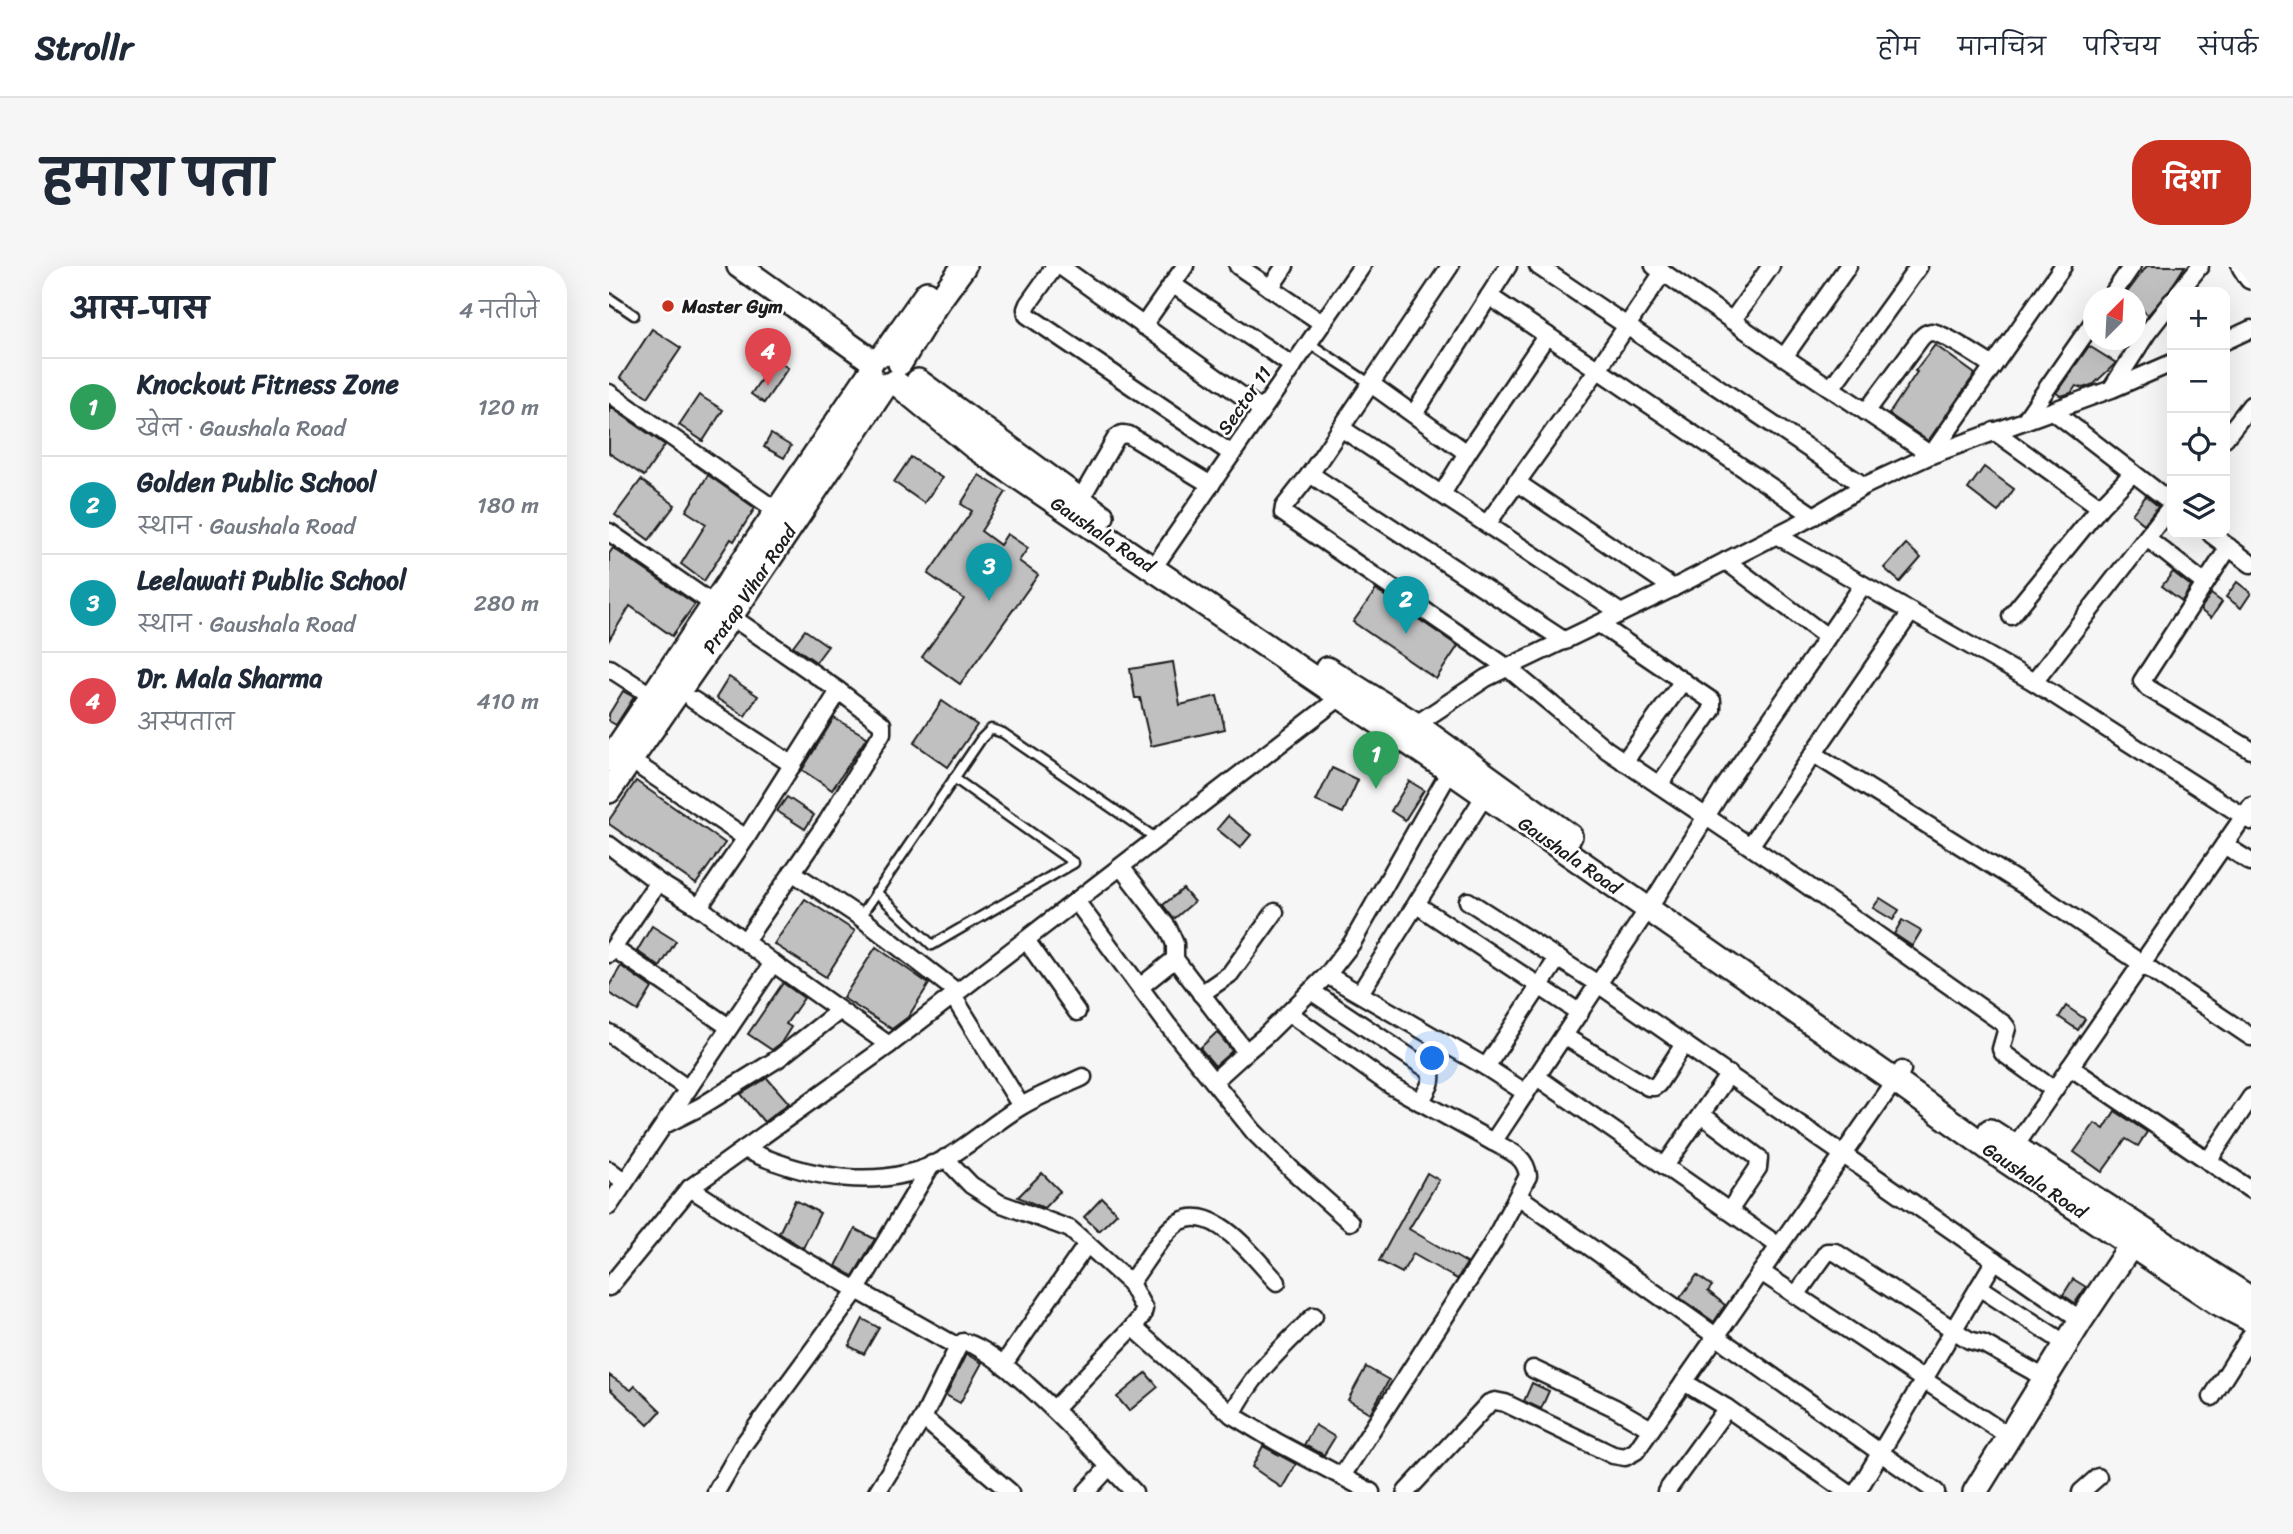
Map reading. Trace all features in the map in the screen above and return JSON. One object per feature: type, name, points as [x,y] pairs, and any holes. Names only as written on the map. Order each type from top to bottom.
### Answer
[{"type":"street","points":[[739,266],[887,370]]},
{"type":"street","name":"Pratap Vihar Road","points":[[609,791],[722,610],[887,370],[946,266]]},
{"type":"street","name":"Pratap Vihar Road","points":[[609,760],[652,696],[722,610],[777,511],[964,266]]},
{"type":"street","points":[[1232,454],[1027,315],[1025,309],[1028,304],[1057,266],[1260,409]]},
{"type":"street","points":[[1143,326],[1185,266]]},
{"type":"street","points":[[1238,266],[1322,323]]},
{"type":"street","points":[[1270,288],[1285,266]]},
{"type":"street","name":"Sector 11","points":[[1160,558],[1260,409],[1362,266]]},
{"type":"street","points":[[1450,266],[1310,474],[1284,507],[1283,513],[1508,668],[1607,750],[1750,846],[2004,1024],[2007,1028],[2001,1049],[2003,1054],[2054,1090]]},
{"type":"street","points":[[1414,414],[1508,266]]},
{"type":"street","points":[[1538,266],[1864,486]]},
{"type":"street","points":[[1784,357],[1848,266]]},
{"type":"street","points":[[1831,388],[1919,266]]},
{"type":"street","points":[[1931,455],[2063,266]]},
{"type":"street","points":[[2118,287],[2132,266]]},
{"type":"street","points":[[2183,287],[2200,266]]},
{"type":"street","points":[[2244,266],[2251,277]]},
{"type":"street","points":[[1733,321],[1767,268]]},
{"type":"street","points":[[1487,524],[1598,369],[1627,326],[1659,269],[1931,455]]},
{"type":"street","points":[[1172,284],[1293,366]]},
{"type":"street","points":[[1489,296],[1814,516]]},
{"type":"street","points":[[2112,389],[2147,333],[2167,307]]},
{"type":"street","points":[[2230,339],[2251,329]]},
{"type":"street","points":[[1866,412],[1927,333],[1934,332],[1993,366]]},
{"type":"street","points":[[1442,494],[1548,335]]},
{"type":"street","points":[[2025,420],[2083,338]]},
{"type":"street","points":[[1407,730],[1486,678],[1673,588],[1814,516],[1864,486],[1931,455],[2112,389],[2167,365]]},
{"type":"street","name":"Gaushala Road","points":[[887,370],[1080,500],[1348,691]]},
{"type":"street","name":"Gaushala Road","points":[[887,370],[974,447],[1407,730],[2010,1154],[2137,1237],[2247,1304]]},
{"type":"street","points":[[1371,384],[1467,453]]},
{"type":"street","points":[[609,393],[777,511]]},
{"type":"street","points":[[2230,432],[2251,405]]},
{"type":"street","points":[[2053,411],[2167,500]]},
{"type":"street","points":[[1341,428],[1621,613]]},
{"type":"street","points":[[1994,431],[2100,507]]},
{"type":"street","points":[[1080,500],[1116,438],[1122,434],[1129,435],[1211,485]]},
{"type":"street","points":[[2011,616],[2100,507],[2133,473]]},
{"type":"street","points":[[1310,474],[1565,640]]},
{"type":"street","points":[[1516,482],[1673,588]]},
{"type":"street","points":[[2034,682],[2167,511]]},
{"type":"street","points":[[609,532],[839,691],[882,724],[882,733],[745,940]]},
{"type":"street","points":[[1776,535],[2034,682],[2249,815],[2224,845],[2010,1154]]},
{"type":"street","points":[[2147,538],[2205,584]]},
{"type":"street","points":[[2218,539],[2251,565]]},
{"type":"street","points":[[2229,547],[2142,681],[2148,688],[2251,750]]},
{"type":"street","points":[[1726,561],[1826,637]]},
{"type":"street","points":[[1493,1142],[1652,904],[1705,816],[1863,585]]},
{"type":"street","points":[[1750,846],[1911,612]]},
{"type":"street","points":[[1598,624],[1712,701],[1712,710],[1659,785]]},
{"type":"street","points":[[609,668],[652,696]]},
{"type":"street","points":[[1624,762],[1683,681]]},
{"type":"street","points":[[699,907],[839,691]]},
{"type":"street","points":[[609,1287],[690,1188],[889,1045],[1348,691]]},
{"type":"street","points":[[693,700],[793,765]]},
{"type":"street","name":"Gaushala Road","points":[[1407,730],[1450,771],[1652,904]]},
{"type":"street","points":[[1814,754],[2142,962],[2251,1037]]},
{"type":"street","points":[[642,768],[746,838]]},
{"type":"street","points":[[1214,1081],[1327,975],[1352,943],[1450,771]]},
{"type":"street","points":[[1360,993],[1485,795]]},
{"type":"street","points":[[609,845],[889,1045]]},
{"type":"street","points":[[2224,845],[2251,862]]},
{"type":"street","points":[[1121,867],[1168,928],[1175,944],[1175,959],[1246,1052]]},
{"type":"street","points":[[792,872],[860,917],[955,994],[1021,1106]]},
{"type":"street","points":[[658,882],[611,951],[729,1027]]},
{"type":"street","points":[[1076,901],[1167,1024],[1254,1132],[1349,1222]]},
{"type":"street","points":[[1468,901],[1598,984],[2081,1320]]},
{"type":"street","points":[[1417,905],[1580,1013]]},
{"type":"street","points":[[1201,994],[1230,974],[1275,912]]},
{"type":"street","points":[[1026,940],[1077,1012]]},
{"type":"street","points":[[1486,1067],[1558,958]]},
{"type":"street","points":[[1140,987],[1175,959]]},
{"type":"street","points":[[609,1206],[773,963]]},
{"type":"street","points":[[1327,975],[1526,1093]]},
{"type":"street","points":[[1311,991],[1429,1070],[1431,1081],[1420,1102]]},
{"type":"street","points":[[663,1125],[700,1107],[779,1058],[839,1010]]},
{"type":"street","points":[[1289,1013],[1355,1062],[1420,1102],[1521,1157],[1527,1166],[1528,1176],[1492,1244],[1342,1476]]},
{"type":"street","points":[[609,1033],[688,1089]]},
{"type":"street","points":[[1564,1037],[1648,1087],[1658,1084],[1684,1044]]},
{"type":"street","points":[[2070,1067],[2251,1190]]},
{"type":"street","points":[[1665,1166],[1729,1074]]},
{"type":"street","points":[[1406,1492],[1489,1403],[1495,1401],[1505,1403],[1613,1455],[1625,1457],[1636,1451],[1899,1075]]},
{"type":"street","points":[[744,1149],[795,1170],[820,1175],[869,1178],[902,1175],[938,1161],[1021,1106],[1083,1077]]},
{"type":"street","points":[[1537,1077],[1779,1246]]},
{"type":"street","points":[[2208,1161],[2251,1097]]},
{"type":"street","points":[[1702,1115],[1759,1158],[1758,1168],[1729,1210]]},
{"type":"street","points":[[938,1161],[999,1203],[1070,1229],[1130,1283],[1144,1309],[1133,1327],[1054,1409]]},
{"type":"street","points":[[716,1492],[743,1445],[856,1291],[938,1161]]},
{"type":"street","points":[[609,1170],[625,1182]]},
{"type":"street","points":[[690,1188],[856,1291],[958,1347]]},
{"type":"street","points":[[1518,1196],[1936,1492]]},
{"type":"street","points":[[1130,1283],[1169,1230],[1182,1220],[1199,1217],[1215,1222],[1229,1232],[1277,1282]]},
{"type":"street","points":[[1975,1492],[2081,1320],[2137,1237]]},
{"type":"street","points":[[1003,1366],[1087,1244]]},
{"type":"street","points":[[1796,1295],[1827,1252],[1831,1251],[1969,1340],[1984,1344],[2045,1378]]},
{"type":"street","points":[[1857,1492],[1995,1260]]},
{"type":"street","points":[[1761,1272],[2010,1437]]},
{"type":"street","points":[[1979,1287],[2066,1344]]},
{"type":"street","points":[[1233,1415],[1246,1388],[1262,1368],[1314,1316]]},
{"type":"street","points":[[1133,1327],[1233,1415],[1277,1442],[1371,1492]]},
{"type":"street","points":[[2212,1397],[2251,1335]]},
{"type":"street","points":[[877,1492],[923,1418],[963,1342],[971,1343],[1003,1366],[1054,1409],[1134,1492]]},
{"type":"street","points":[[1533,1368],[1615,1408],[1651,1429]]},
{"type":"street","points":[[1684,1382],[1727,1408],[1847,1492]]},
{"type":"street","points":[[1666,1492],[1727,1408]]},
{"type":"street","points":[[923,1418],[1010,1492]]},
{"type":"street","points":[[1086,1492],[1109,1467]]},
{"type":"street","points":[[2081,1492],[2098,1476]]},
{"type":"lane","points":[[609,298],[634,315]]},
{"type":"lane","points":[[1309,343],[1371,384]]},
{"type":"lane","points":[[860,917],[985,733],[995,728],[1157,839]]},
{"type":"lane","points":[[876,892],[932,945],[1075,863],[954,778]]},
{"type":"building","points":[[2147,266],[2185,266],[2148,315],[2146,287],[2131,287]]},
{"type":"building","points":[[652,329],[681,348],[648,397],[620,378]]},
{"type":"building","points":[[1935,345],[1975,374],[1928,441],[1889,414],[1917,372],[1915,371]]},
{"type":"building","points":[[2086,350],[2095,350],[2116,363],[2094,384],[2083,388],[2076,386],[2071,393],[2061,396],[2056,393]]},
{"type":"building","points":[[775,359],[788,368],[764,403],[751,394]]},
{"type":"building","points":[[699,395],[723,410],[703,441],[679,425]]},
{"type":"building","points":[[609,406],[665,445],[644,476],[609,453]]},
{"type":"building","points":[[771,434],[791,446],[784,458],[764,447]]},
{"type":"building","points":[[911,457],[942,478],[924,503],[894,482]]},
{"type":"building","points":[[1984,467],[2014,489],[1998,512],[1968,489]]},
{"type":"building","points":[[708,475],[755,508],[704,581],[681,564],[706,524],[686,511]]},
{"type":"building","points":[[979,475],[1006,492],[981,531],[1000,545],[1007,534],[1028,548],[1019,561],[1038,575],[960,684],[922,657],[964,599],[928,574],[972,511],[961,504]]},
{"type":"building","points":[[641,480],[675,505],[649,540],[615,515]]},
{"type":"building","points":[[2146,496],[2158,506],[2144,524],[2132,514]]},
{"type":"building","points":[[1906,544],[1921,558],[1900,582],[1884,568]]},
{"type":"building","points":[[613,548],[695,604],[672,636],[630,606],[609,640],[609,554]]},
{"type":"building","points":[[2173,572],[2191,586],[2182,601],[2162,586]]},
{"type":"building","points":[[2237,582],[2251,593],[2241,608],[2226,597]]},
{"type":"building","points":[[1376,590],[1458,646],[1436,679],[1353,622]]},
{"type":"building","points":[[2211,594],[2222,602],[2211,618],[2200,610]]},
{"type":"building","points":[[805,630],[828,646],[816,662],[793,646]]},
{"type":"building","points":[[1173,662],[1180,705],[1217,696],[1225,729],[1151,746],[1140,698],[1135,698],[1130,669]]},
{"type":"building","points":[[729,677],[758,696],[745,716],[716,698]]},
{"type":"building","points":[[623,691],[634,697],[616,725],[609,721],[609,714]]},
{"type":"building","points":[[942,701],[977,725],[948,767],[914,743]]},
{"type":"building","points":[[834,718],[867,737],[832,790],[802,770]]},
{"type":"building","points":[[1332,768],[1358,780],[1343,813],[1316,801]]},
{"type":"building","points":[[636,781],[725,843],[696,884],[609,824],[609,820]]},
{"type":"building","points":[[1409,781],[1424,790],[1405,820],[1391,811]]},
{"type":"building","points":[[787,797],[814,815],[805,829],[777,811]]},
{"type":"building","points":[[1228,816],[1251,835],[1240,848],[1217,829]]},
{"type":"building","points":[[1183,889],[1194,902],[1174,919],[1163,905]]},
{"type":"building","points":[[1880,898],[1899,910],[1893,920],[1873,908]]},
{"type":"building","points":[[805,899],[855,931],[826,977],[774,944]]},
{"type":"building","points":[[1902,920],[1921,931],[1912,946],[1894,934]]},
{"type":"building","points":[[652,926],[676,941],[660,967],[637,951]]},
{"type":"building","points":[[876,947],[929,984],[908,1017],[892,1029],[843,998]]},
{"type":"building","points":[[621,966],[652,988],[638,1011],[609,993],[609,986]]},
{"type":"building","points":[[783,983],[804,998],[786,1024],[791,1027],[781,1043],[772,1050],[748,1034]]},
{"type":"building","points":[[2066,1006],[2085,1019],[2078,1030],[2059,1017]]},
{"type":"building","points":[[1217,1032],[1232,1051],[1215,1066],[1200,1048]]},
{"type":"building","points":[[767,1078],[789,1103],[764,1122],[741,1094]]},
{"type":"building","points":[[2115,1111],[2147,1132],[2138,1146],[2126,1139],[2102,1172],[2074,1152],[2095,1123],[2104,1129]]},
{"type":"building","points":[[1042,1173],[1060,1191],[1044,1208],[1018,1197]]},
{"type":"building","points":[[1427,1173],[1439,1180],[1409,1229],[1467,1263],[1457,1279],[1413,1254],[1402,1273],[1379,1261]]},
{"type":"building","points":[[1102,1198],[1117,1213],[1099,1231],[1084,1217]]},
{"type":"building","points":[[795,1200],[820,1213],[803,1248],[779,1233]]},
{"type":"building","points":[[855,1229],[875,1239],[853,1276],[836,1266]]},
{"type":"building","points":[[1697,1275],[1712,1286],[1708,1291],[1725,1305],[1714,1322],[1680,1298]]},
{"type":"building","points":[[2073,1279],[2086,1287],[2075,1303],[2063,1295]]},
{"type":"building","points":[[863,1319],[879,1328],[864,1354],[849,1346]]},
{"type":"building","points":[[966,1354],[982,1363],[960,1403],[946,1395]]},
{"type":"building","points":[[1366,1367],[1389,1380],[1370,1413],[1348,1400]]},
{"type":"building","points":[[1146,1373],[1158,1387],[1129,1411],[1117,1397]]},
{"type":"building","points":[[609,1375],[631,1390],[635,1386],[661,1411],[648,1425],[609,1388]]},
{"type":"building","points":[[1532,1383],[1549,1391],[1541,1409],[1524,1401]]},
{"type":"building","points":[[1315,1425],[1335,1437],[1324,1455],[1304,1445]]},
{"type":"building","points":[[1263,1446],[1296,1464],[1282,1488],[1252,1467]]},
{"type":"place","name":"Master Gym","points":[[668,306]]},
{"type":"place","name":"Dr. Mala Sharma","points":[[768,386]]},
{"type":"place","name":"Leelawati Public School","points":[[989,601]]},
{"type":"place","name":"Golden Public School","points":[[1406,634]]},
{"type":"place","name":"Knockout Fitness Zone","points":[[1376,789]]}]
